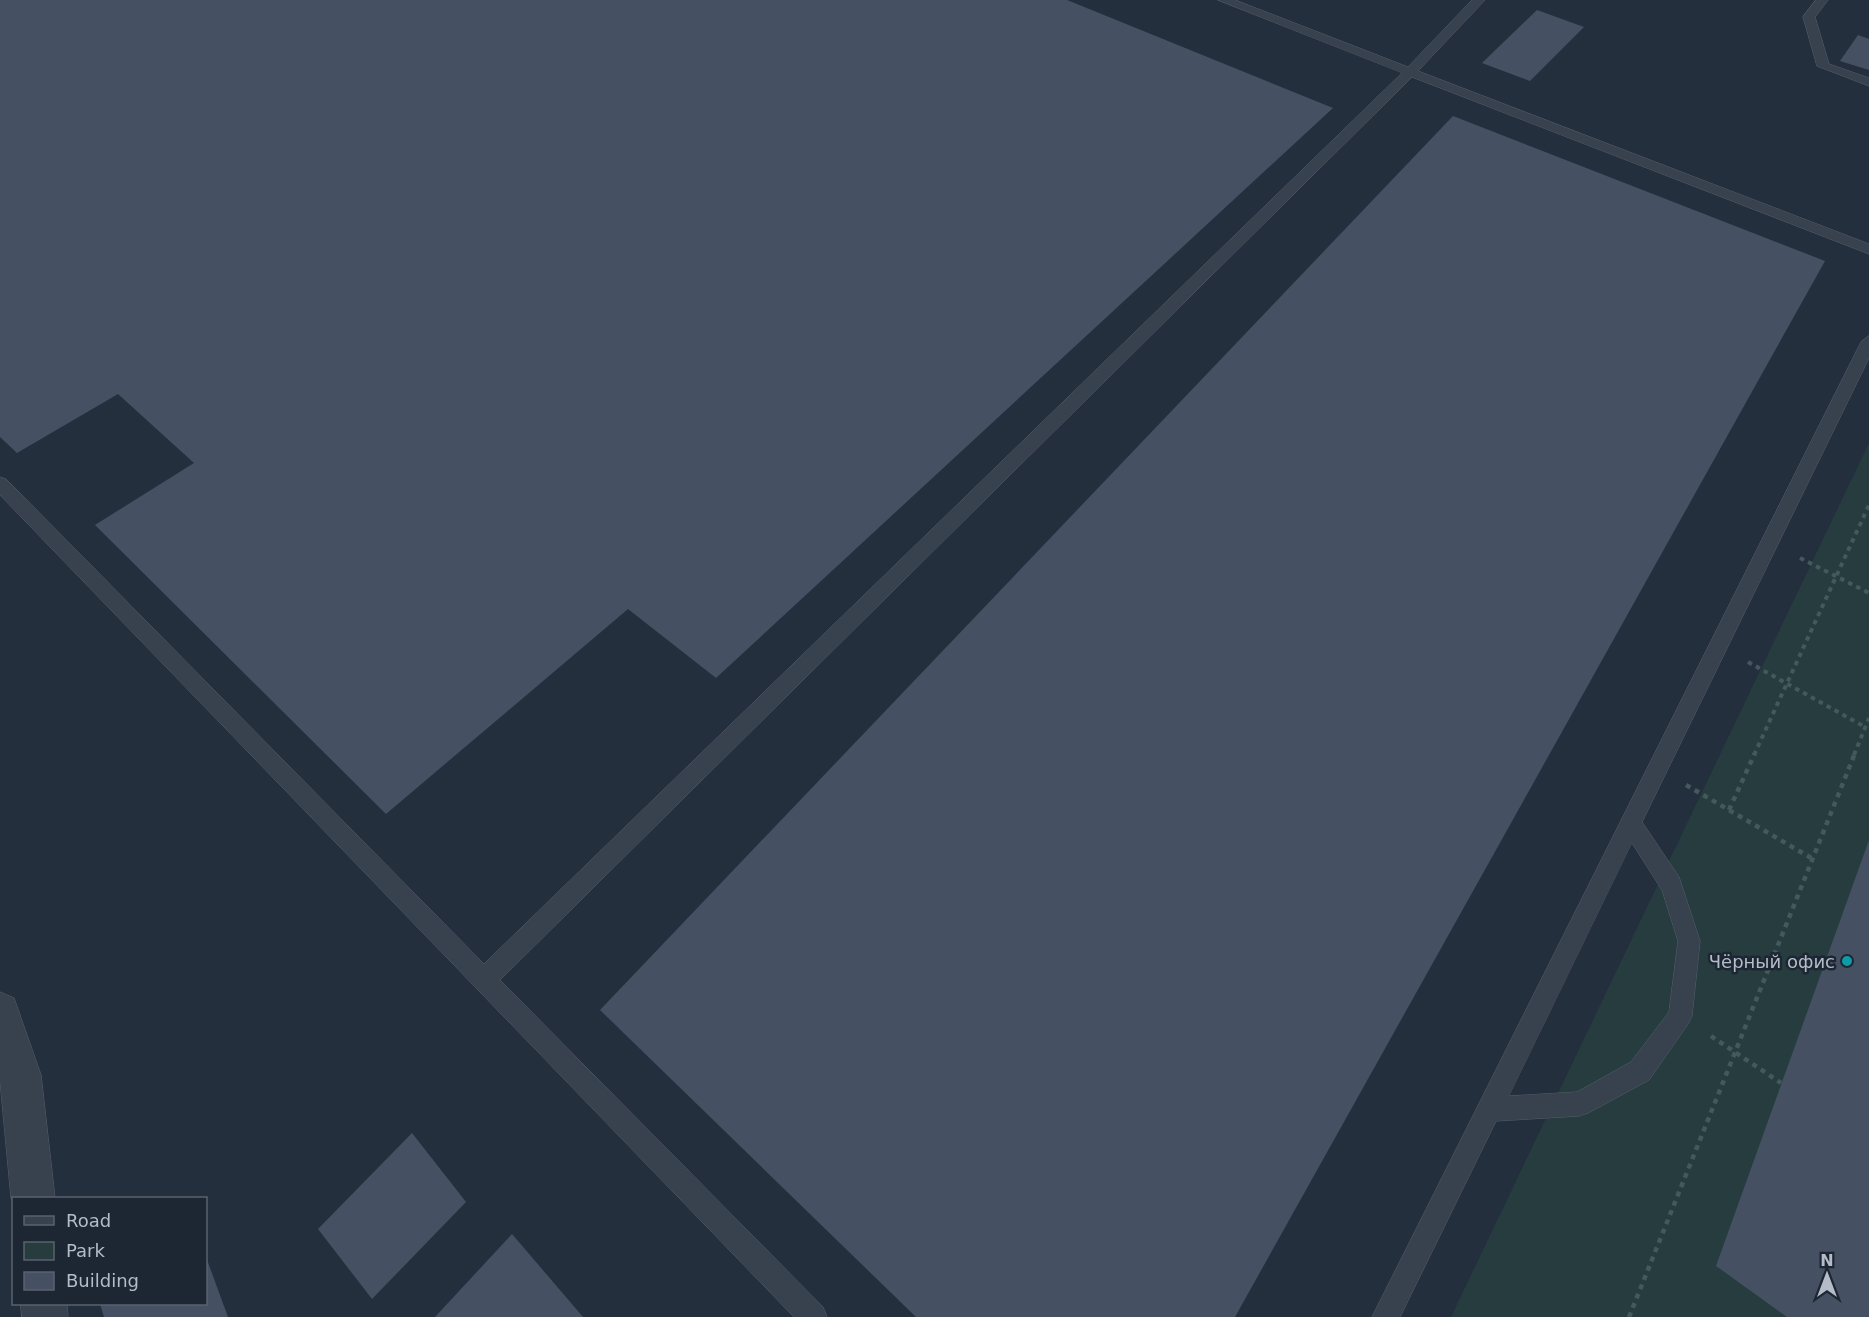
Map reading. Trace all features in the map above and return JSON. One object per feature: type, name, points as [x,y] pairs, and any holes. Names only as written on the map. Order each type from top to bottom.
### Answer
[{"type":"street","points":[[0,1012],[20,1075],[33,1197]]},
{"type":"lane","points":[[1224,0],[1869,249]]},
{"type":"lane","points":[[484,980],[1410,72],[1479,0]]},
{"type":"lane","points":[[1822,0],[1809,17],[1823,66],[1869,82]]},
{"type":"lane","points":[[1386,1317],[1869,342]]},
{"type":"lane","points":[[0,484],[813,1317]]},
{"type":"lane","points":[[1489,1109],[1579,1104],[1640,1071],[1680,1016],[1689,941],[1671,885],[1631,822]]},
{"type":"path","points":[[1729,810],[1786,683],[1838,577],[1869,505]]},
{"type":"path","points":[[1770,542],[1869,593]]},
{"type":"path","points":[[1718,646],[1865,727]]},
{"type":"path","points":[[1630,1317],[1869,718]]},
{"type":"path","points":[[1657,769],[1813,859]]},
{"type":"path","points":[[1680,1016],[1781,1083]]},
{"type":"green space","points":[[1869,443],[1869,1317],[1451,1317]]},
{"type":"building","points":[[0,0],[1067,0],[1333,108],[716,678],[628,609],[386,814],[95,525],[194,463],[118,394],[17,453],[0,437]]},
{"type":"building","points":[[1537,10],[1584,27],[1530,81],[1482,63]]},
{"type":"building","points":[[1858,35],[1869,39],[1869,70],[1840,61]]},
{"type":"building","points":[[1453,116],[1825,261],[1235,1317],[916,1317],[600,1010]]},
{"type":"building","name":"Чёрный офис","points":[[1869,840],[1869,1317],[1787,1317],[1716,1266]]},
{"type":"building","points":[[412,1133],[466,1202],[372,1299],[318,1229]]},
{"type":"building","points":[[512,1234],[583,1317],[435,1317]]},
{"type":"building","points":[[207,1260],[228,1317],[104,1317],[100,1305],[207,1305]]},
{"type":"place","name":"Чёрный офис","points":[[1847,961]]}]
